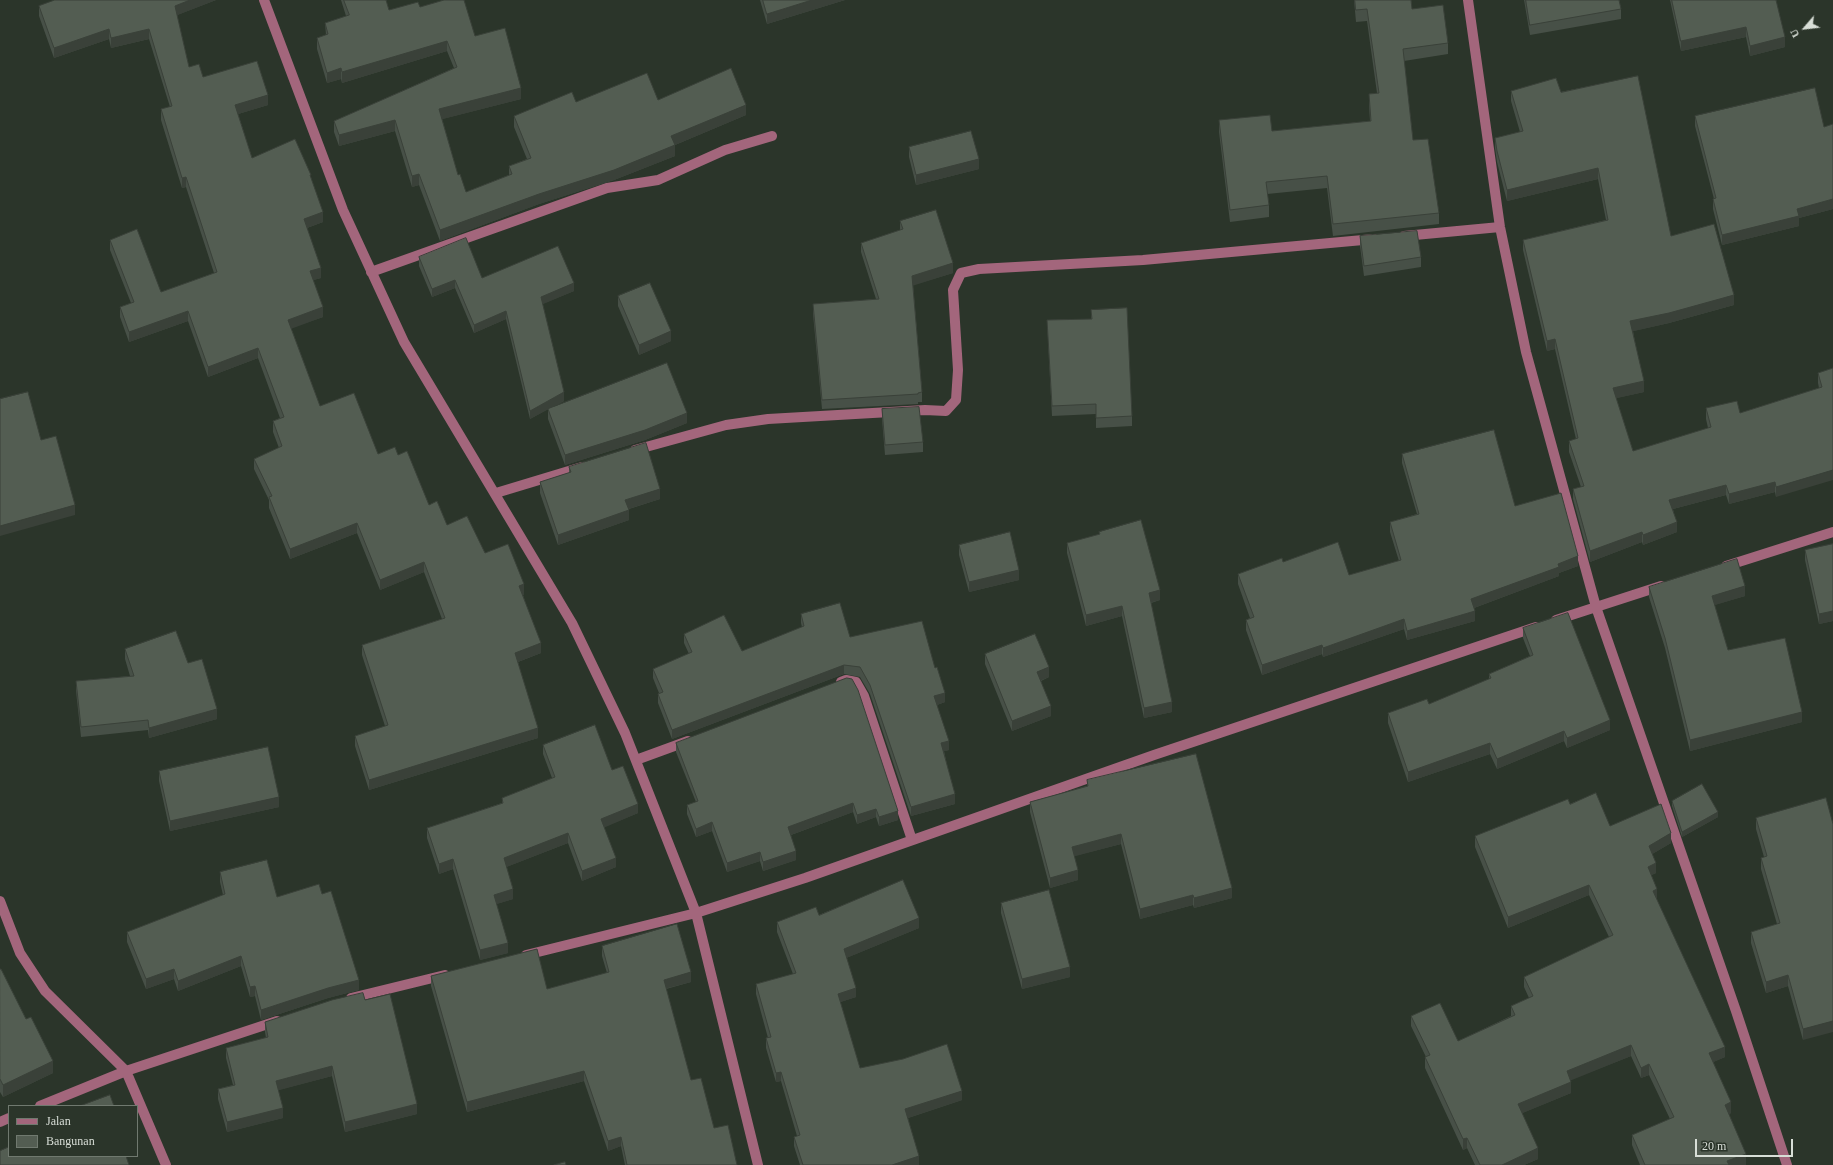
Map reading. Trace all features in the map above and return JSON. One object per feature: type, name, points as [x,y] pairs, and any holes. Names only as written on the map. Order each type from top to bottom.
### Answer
[{"type":"street","points":[[264,0],[343,210],[404,342],[496,493],[572,623],[625,733],[696,913],[758,1165]]},
{"type":"street","points":[[1468,0],[1500,227],[1526,352],[1596,607],[1736,1011],[1787,1165]]},
{"type":"street","points":[[371,272],[607,188],[658,180],[725,150],[772,136]]},
{"type":"street","points":[[1397,237],[1500,227]]},
{"type":"street","points":[[629,452],[726,425],[768,419],[925,410],[946,411],[956,400],[958,370],[953,290],[961,273],[979,269],[1143,260],[1381,238]]},
{"type":"street","points":[[496,493],[592,464]]},
{"type":"street","points":[[1714,570],[1833,532]]},
{"type":"street","points":[[513,958],[696,913],[912,840],[1154,755],[1596,607],[1670,584]]},
{"type":"street","points":[[831,685],[846,680],[856,682],[860,685],[912,840]]},
{"type":"street","points":[[636,760],[694,738]]},
{"type":"street","points":[[0,901],[20,953],[45,991],[126,1071],[166,1165]]},
{"type":"street","points":[[338,1002],[452,974]]},
{"type":"street","points":[[42,1105],[126,1071],[284,1019]]},
{"type":"building","points":[[55,0],[190,0],[175,6],[189,67],[199,64],[203,77],[257,61],[268,95],[235,105],[252,158],[295,139],[311,175],[323,212],[304,219],[321,268],[310,271],[323,307],[288,320],[320,406],[354,393],[378,454],[395,447],[398,455],[407,451],[429,505],[437,501],[447,525],[467,516],[485,553],[508,544],[524,584],[519,586],[541,643],[515,653],[538,728],[369,780],[355,736],[388,725],[362,645],[445,618],[424,562],[380,580],[357,523],[290,549],[269,497],[272,496],[254,459],[282,446],[273,421],[284,417],[258,348],[208,367],[188,311],[129,332],[120,307],[134,302],[110,240],[137,229],[161,292],[217,272],[186,177],[182,178],[161,109],[172,106],[149,29],[111,38],[109,29],[54,48],[39,6]]},
{"type":"building","points":[[344,0],[386,0],[389,10],[418,2],[420,7],[444,0],[464,0],[475,36],[505,28],[521,88],[439,109],[458,175],[460,174],[466,192],[512,174],[509,166],[531,158],[514,116],[572,92],[576,102],[647,73],[658,100],[731,68],[746,105],[671,136],[675,145],[614,170],[539,194],[440,230],[419,174],[412,176],[395,120],[339,135],[334,121],[457,67],[447,41],[342,72],[341,68],[327,73],[317,38],[328,34],[325,23],[349,15]]},
{"type":"building","points":[[763,0],[812,0],[767,14]]},
{"type":"building","points":[[1355,0],[1411,0],[1412,9],[1443,5],[1448,43],[1403,49],[1413,140],[1428,139],[1439,213],[1333,224],[1327,176],[1266,182],[1269,205],[1230,210],[1219,120],[1270,115],[1272,131],[1371,121],[1369,94],[1379,93],[1367,9],[1356,10]]},
{"type":"building","points":[[1526,0],[1619,0],[1621,9],[1530,25]]},
{"type":"building","points":[[1672,0],[1776,0],[1785,37],[1750,46],[1746,27],[1681,41]]},
{"type":"building","points":[[1638,76],[1671,236],[1714,224],[1734,295],[1669,313],[1630,321],[1644,381],[1613,388],[1633,451],[1711,427],[1706,408],[1737,401],[1740,413],[1822,387],[1818,373],[1833,368],[1833,470],[1776,487],[1775,482],[1729,494],[1726,485],[1669,500],[1677,522],[1643,535],[1642,532],[1590,551],[1573,489],[1584,486],[1569,441],[1578,438],[1555,339],[1547,341],[1523,240],[1608,220],[1598,168],[1507,190],[1495,138],[1523,131],[1511,91],[1556,78],[1561,92]]},
{"type":"building","points":[[1815,88],[1824,127],[1833,124],[1833,199],[1797,209],[1799,216],[1722,235],[1713,199],[1716,198],[1695,116]]},
{"type":"building","points":[[971,131],[979,159],[916,175],[909,147]]},
{"type":"building","points":[[936,210],[953,263],[912,276],[922,392],[918,394],[822,400],[813,304],[879,299],[861,243],[903,229],[900,221]]},
{"type":"building","points":[[1417,231],[1421,257],[1364,266],[1360,236]]},
{"type":"building","points":[[466,238],[482,278],[558,246],[574,283],[541,297],[564,392],[530,411],[506,311],[474,325],[455,280],[432,289],[419,257]]},
{"type":"building","points":[[650,283],[671,331],[639,345],[618,296]]},
{"type":"building","points":[[1127,308],[1132,416],[1096,418],[1096,404],[1052,406],[1047,320],[1092,319],[1091,310]]},
{"type":"building","points":[[667,363],[687,413],[645,430],[565,455],[548,409]]},
{"type":"building","points":[[28,392],[41,440],[56,436],[75,505],[0,526],[0,399]]},
{"type":"building","points":[[919,407],[923,442],[885,445],[882,409]]},
{"type":"building","points":[[1494,430],[1515,506],[1561,493],[1578,556],[1558,564],[1559,567],[1471,599],[1475,611],[1407,631],[1404,619],[1323,648],[1322,645],[1262,665],[1246,620],[1254,617],[1238,574],[1282,558],[1283,562],[1338,542],[1349,575],[1401,560],[1390,522],[1419,514],[1402,454]]},
{"type":"building","points":[[646,443],[660,489],[625,500],[629,510],[558,535],[540,482],[571,472],[569,467]]},
{"type":"building","points":[[1141,520],[1160,590],[1149,593],[1172,702],[1144,708],[1122,606],[1086,615],[1067,543],[1100,534],[1099,532]]},
{"type":"building","points":[[1010,532],[1019,570],[969,582],[959,545]]},
{"type":"building","points":[[1833,544],[1833,611],[1819,614],[1805,550]]},
{"type":"building","points":[[1737,559],[1745,586],[1712,596],[1728,650],[1785,638],[1802,712],[1690,740],[1665,638],[1649,587]]},
{"type":"building","points":[[840,603],[850,637],[922,621],[935,668],[937,667],[945,693],[934,696],[949,741],[941,743],[955,794],[911,807],[870,685],[860,667],[844,665],[672,730],[658,694],[663,692],[653,669],[692,652],[684,634],[724,615],[742,651],[804,626],[801,614]]},
{"type":"building","points":[[1568,613],[1610,720],[1567,738],[1564,731],[1497,759],[1490,743],[1408,772],[1388,713],[1427,699],[1429,704],[1491,678],[1489,674],[1533,655],[1523,628]]},
{"type":"building","points":[[176,631],[188,663],[202,659],[217,709],[149,728],[148,720],[81,727],[76,681],[134,676],[125,649]]},
{"type":"building","points":[[1035,634],[1049,667],[1037,672],[1051,706],[1012,721],[985,654]]},
{"type":"building","points":[[847,678],[852,679],[858,690],[898,811],[879,817],[876,809],[857,815],[853,803],[788,827],[796,851],[763,862],[760,852],[727,863],[712,822],[696,829],[687,805],[698,801],[676,743]]},
{"type":"building","points":[[595,725],[612,770],[623,766],[638,804],[601,819],[616,858],[582,871],[568,833],[504,858],[513,889],[494,895],[508,943],[480,950],[453,859],[439,864],[427,828],[503,803],[502,798],[555,777],[543,745]]},
{"type":"building","points":[[268,747],[279,797],[170,821],[159,771]]},
{"type":"building","points":[[1196,754],[1232,888],[1194,898],[1193,895],[1140,909],[1121,834],[1072,847],[1078,870],[1050,878],[1030,802],[1088,786],[1087,780]]},
{"type":"building","points":[[1702,784],[1718,812],[1682,832],[1672,801]]},
{"type":"building","points":[[1596,793],[1610,826],[1661,804],[1671,833],[1649,846],[1656,863],[1648,867],[1657,889],[1653,891],[1725,1047],[1709,1053],[1731,1102],[1725,1105],[1746,1154],[1727,1161],[1729,1165],[1645,1165],[1632,1135],[1674,1117],[1649,1064],[1641,1068],[1631,1045],[1567,1071],[1571,1082],[1518,1104],[1538,1148],[1502,1165],[1480,1165],[1467,1138],[1463,1139],[1425,1057],[1430,1055],[1411,1016],[1440,1003],[1458,1041],[1515,1015],[1511,1006],[1533,996],[1524,977],[1613,935],[1589,885],[1508,917],[1475,836],[1568,799],[1570,804]]},
{"type":"building","points":[[1826,798],[1833,824],[1833,1021],[1803,1029],[1788,975],[1766,982],[1751,932],[1780,923],[1761,858],[1767,856],[1756,818]]},
{"type":"building","points":[[267,860],[277,897],[319,884],[322,894],[331,891],[359,980],[328,988],[261,1010],[255,986],[250,987],[241,956],[178,981],[174,969],[146,979],[127,932],[225,894],[220,872]]},
{"type":"building","points":[[903,880],[919,918],[844,949],[856,988],[838,994],[860,1068],[903,1059],[947,1044],[962,1091],[905,1109],[919,1156],[892,1165],[803,1165],[794,1137],[800,1135],[781,1072],[776,1073],[766,1038],[771,1037],[756,984],[796,973],[777,922],[816,907],[819,915]]},
{"type":"building","points":[[1049,890],[1070,967],[1022,979],[1001,903]]},
{"type":"building","points":[[677,924],[691,972],[664,980],[691,1080],[701,1078],[714,1128],[728,1125],[737,1165],[627,1165],[621,1137],[608,1141],[584,1071],[467,1102],[431,976],[537,949],[547,989],[609,972],[602,946]]},
{"type":"building","points":[[0,969],[26,1019],[31,1017],[53,1061],[3,1085],[0,1079]]},
{"type":"building","points":[[363,993],[365,1000],[390,994],[417,1104],[345,1122],[332,1066],[276,1081],[283,1108],[227,1122],[218,1089],[235,1085],[226,1048],[268,1037],[265,1022],[332,1000]]},
{"type":"building","points":[[110,1095],[114,1105],[83,1105]]},
{"type":"building","points":[[8,1147],[8,1157],[126,1157],[129,1165],[0,1165],[0,1151]]},
{"type":"building","points":[[565,1162],[566,1165],[554,1165]]}]
